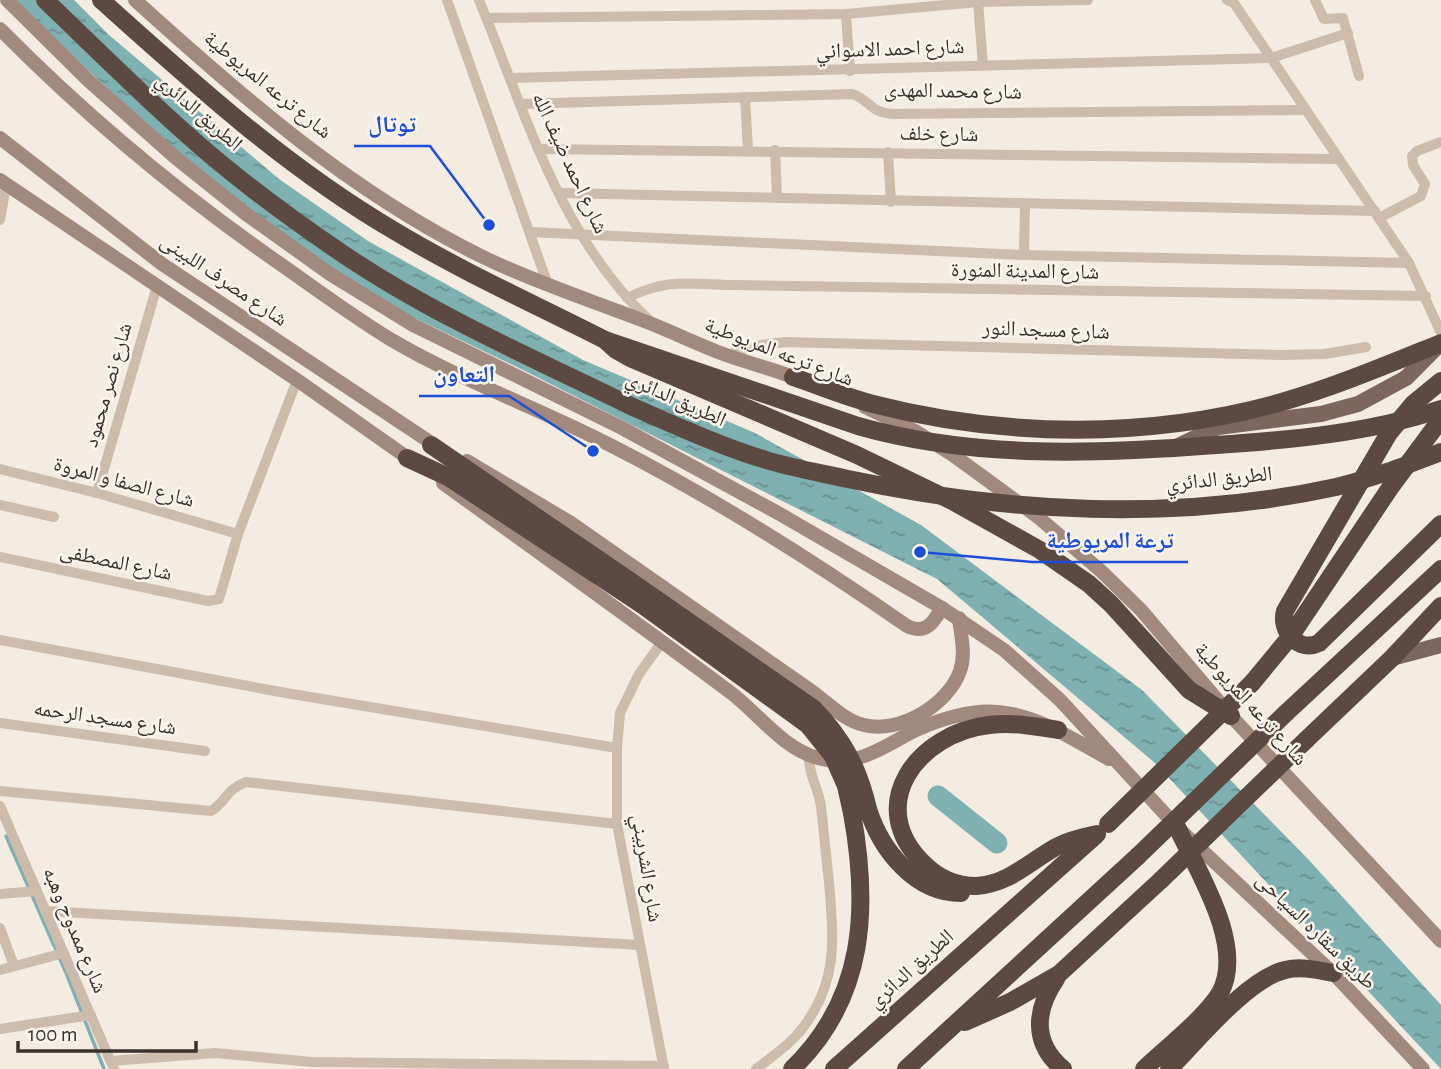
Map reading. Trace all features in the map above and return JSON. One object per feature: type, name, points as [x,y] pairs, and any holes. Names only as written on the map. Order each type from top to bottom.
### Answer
[{"type":"highway","name":"الطريق الدائري","points":[[45,0],[184,132],[268,200],[344,254],[412,296],[491,338],[645,412],[768,461],[940,497],[1030,506],[1146,508],[1238,503],[1336,487],[1441,452]]},
{"type":"highway","name":"الطريق الدائري","points":[[101,0],[261,138],[392,230],[605,340],[868,429],[911,438],[1015,451],[1173,449],[1266,442],[1343,431],[1441,410]]},
{"type":"highway","points":[[605,340],[650,367],[857,455],[952,501],[1040,550],[1089,584],[1125,618],[1189,690],[1231,716]]},
{"type":"highway","points":[[793,377],[872,403],[929,416],[988,425],[1105,429],[1223,415],[1280,402],[1336,385],[1441,343]]},
{"type":"highway","points":[[1441,380],[1413,404],[1379,450],[1284,611],[1284,628],[1290,637],[1309,646],[1319,643],[1441,524]]},
{"type":"highway","name":"الطريق الدائري","points":[[834,1069],[1102,829],[1252,683],[1290,637],[1397,478],[1441,419]]},
{"type":"highway","points":[[431,445],[814,709],[829,724],[849,753],[862,784],[861,919],[855,959],[830,1019],[805,1057],[792,1069]]},
{"type":"highway","points":[[407,458],[447,477],[641,604],[792,710],[833,756],[860,811],[890,853],[928,886],[958,894],[976,891],[1013,876],[1058,846],[1102,829]]},
{"type":"highway","points":[[906,1069],[1138,856],[1441,569]]},
{"type":"highway","points":[[1063,1069],[1044,1046],[1039,1027],[1040,1008],[1059,974],[1392,658],[1441,606]]},
{"type":"highway","points":[[995,884],[962,885],[949,882],[920,860],[908,843],[900,823],[898,798],[902,787],[920,755],[960,732],[991,725],[1013,724],[1058,730]]},
{"type":"highway","points":[[1144,1069],[1212,1004],[1221,991],[1227,967],[1225,933],[1177,827]]},
{"type":"highway","points":[[1169,1069],[1232,1006],[1273,974],[1294,968],[1333,973]]},
{"type":"highway","points":[[949,1029],[1010,1002],[1059,974]]},
{"type":"main road","points":[[7,0],[89,81],[176,158],[299,252],[413,325],[622,428],[778,513],[959,618],[1004,650],[1042,683],[1177,827]]},
{"type":"main road","name":"شارع ترعه المريوطية","points":[[135,0],[226,82],[284,129],[402,212],[452,240],[485,258],[548,285],[726,355],[793,377],[875,411],[953,454],[1016,500],[1080,553],[1141,610],[1231,716],[1441,941]]},
{"type":"main road","points":[[0,29],[161,176],[226,227],[391,339],[455,373],[611,445],[734,512],[805,556],[907,626],[920,630],[927,628],[942,608]]},
{"type":"main road","name":"شارع مصرف اللبينى","points":[[0,138],[162,264],[431,445],[496,477],[547,507],[844,716]]},
{"type":"main road","points":[[161,176],[176,158]]},
{"type":"main road","name":"شارع مصرف اللبينى","points":[[3,183],[297,380],[407,458],[663,642],[734,695],[789,744],[809,755]]},
{"type":"main road","points":[[1173,449],[1217,427],[1321,414],[1357,404],[1406,377],[1441,343]]},
{"type":"main road","points":[[588,434],[597,416]]},
{"type":"main road","points":[[611,445],[622,428]]},
{"type":"main road","points":[[809,755],[822,753],[834,746],[844,729],[844,716],[865,725],[888,726],[910,719],[936,704],[951,689],[960,671],[963,653],[959,618]]},
{"type":"main road","points":[[1392,658],[1441,645]]},
{"type":"main road","points":[[809,755],[838,761],[859,760],[919,729],[973,712],[1014,714],[1058,730],[1119,765]]},
{"type":"main road","name":"طريق سقاره السياحى","points":[[1177,827],[1333,973],[1423,1069]]},
{"type":"street","points":[[447,0],[548,285]]},
{"type":"street","name":"شارع احمد ضيف الله","points":[[479,0],[538,149],[580,234],[627,298],[655,325]]},
{"type":"street","points":[[486,18],[846,14],[978,2],[1087,0]]},
{"type":"street","points":[[1227,0],[1234,3],[1409,262],[1441,333]]},
{"type":"street","points":[[1315,0],[1322,18],[1341,17],[1359,76]]},
{"type":"street","points":[[978,2],[983,65]]},
{"type":"street","points":[[846,14],[850,71]]},
{"type":"street","name":"شارع احمد الاسواني","points":[[510,78],[1271,58],[1348,33]]},
{"type":"street","name":"شارع محمد المهدى","points":[[520,104],[852,94],[861,97],[875,110],[894,114],[1306,110]]},
{"type":"street","points":[[745,97],[748,150]]},
{"type":"street","points":[[560,194],[1377,215],[1421,196],[1425,184],[1412,162],[1412,156],[1417,151],[1441,142]]},
{"type":"street","name":"شارع خلف","points":[[538,149],[1339,159]]},
{"type":"street","points":[[775,150],[777,198]]},
{"type":"street","points":[[888,152],[891,202]]},
{"type":"street","points":[[0,220],[3,183]]},
{"type":"street","points":[[1024,255],[1025,204]]},
{"type":"street","points":[[530,232],[1024,255],[1409,262]]},
{"type":"street","name":"شارع المدينة المنورة","points":[[627,298],[652,286],[681,283],[1426,296]]},
{"type":"street","name":"شارع نصر محمود","points":[[97,494],[156,286]]},
{"type":"street","name":"شارع مسجد النور","points":[[726,355],[760,345],[785,342],[1283,355],[1325,354],[1366,347]]},
{"type":"street","points":[[238,534],[297,380]]},
{"type":"street","name":"شارع الصفا و المروة","points":[[0,469],[238,534]]},
{"type":"street","points":[[0,505],[54,517]]},
{"type":"street","name":"شارع المصطفى","points":[[0,557],[208,601],[219,599],[238,534]]},
{"type":"street","points":[[0,640],[286,693],[617,748]]},
{"type":"street","name":"شارع الشربيني","points":[[663,642],[639,674],[620,713],[617,824],[664,1067]]},
{"type":"street","name":"شارع مسجد الرحمه","points":[[0,723],[205,751]]},
{"type":"street","points":[[755,1069],[786,1045],[806,1024],[820,999],[831,965],[834,939],[821,803],[809,769],[809,755]]},
{"type":"street","points":[[0,791],[211,811],[220,806],[228,792],[246,782],[617,824]]},
{"type":"street","name":"شارع ممدوح وهبه","points":[[0,806],[4,824],[32,891],[46,911],[59,955],[85,1016],[112,1065]]},
{"type":"street","points":[[0,894],[32,891]]},
{"type":"street","points":[[46,911],[640,945]]},
{"type":"street","points":[[0,928],[14,966]]},
{"type":"street","points":[[0,970],[59,955]]},
{"type":"street","points":[[0,1029],[85,1016]]},
{"type":"street","points":[[112,1065],[215,1053],[312,1062],[664,1067]]},
{"type":"water","points":[[12,0],[74,0],[109,35],[279,179],[368,241],[583,360],[755,433],[921,525],[1142,690],[1307,858],[1441,1005],[1441,1069],[1155,763],[937,579],[527,372],[396,309],[319,265],[182,157]]},
{"type":"waterway","points":[[938,796],[997,843]]},
{"type":"waterway","points":[[6,836],[67,975],[104,1069]]},
{"type":"place","name":"توتال","points":[[489,225]]},
{"type":"place","name":"التعاون","points":[[593,451]]},
{"type":"place","name":"ترعة المريوطية","points":[[920,552]]}]
